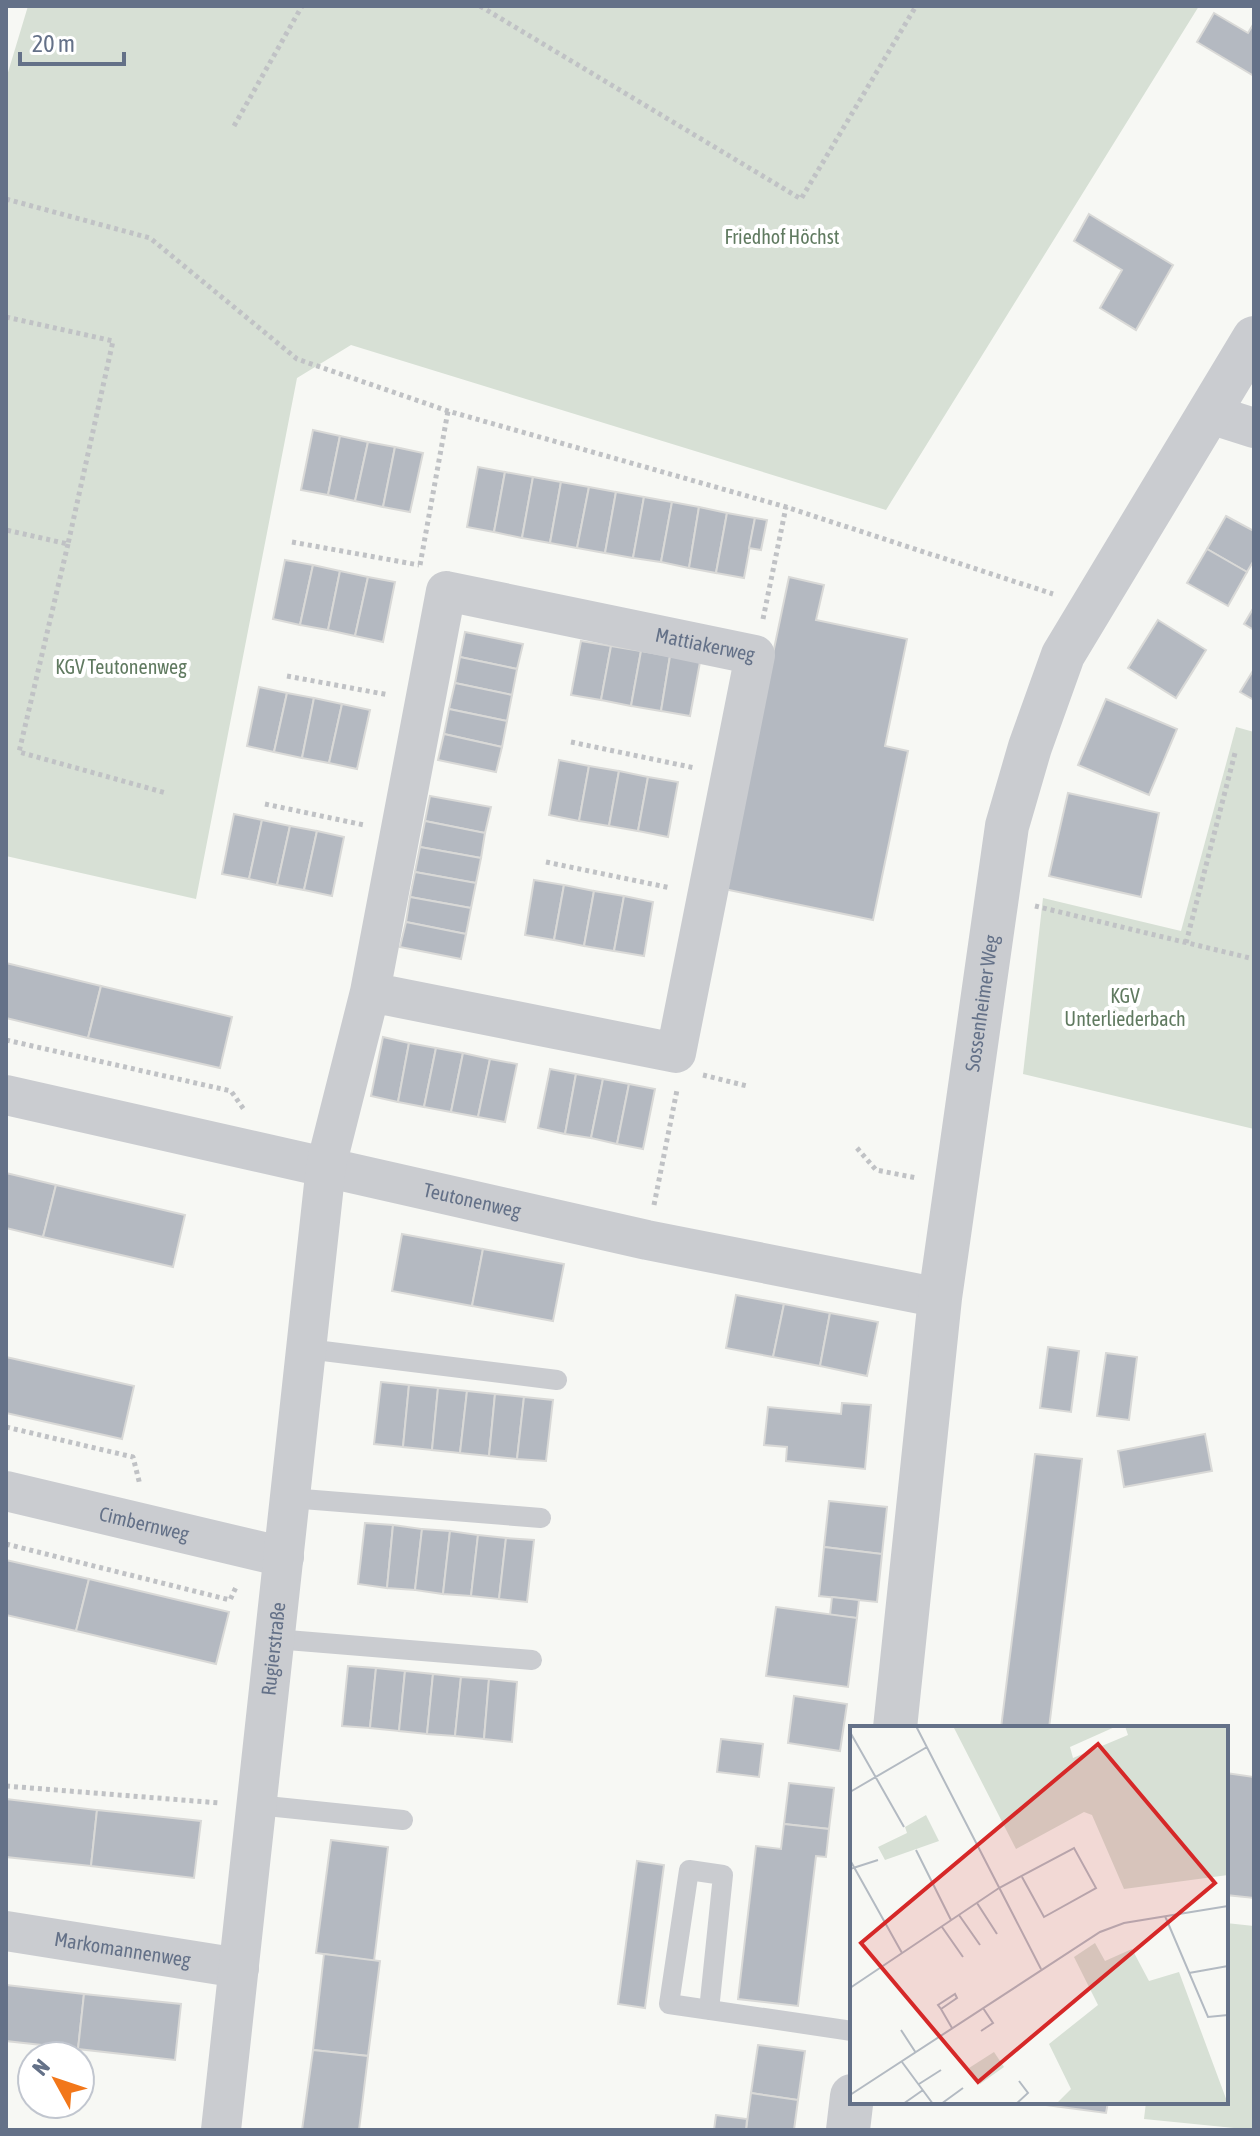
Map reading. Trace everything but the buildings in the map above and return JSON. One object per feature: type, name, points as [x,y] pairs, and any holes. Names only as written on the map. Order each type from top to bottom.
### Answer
[{"type":"street","name":"Sossenheimer Weg","points":[[895,1726],[940,1298],[1007,826],[1030,747],[1063,655],[1254,338]]},
{"type":"street","points":[[1210,414],[1254,428]]},
{"type":"street","points":[[326,1166],[370,992],[425,701],[433,578]]},
{"type":"street","name":"Mattiakerweg","points":[[433,578],[755,655],[676,1053]]},
{"type":"street","points":[[370,992],[676,1053]]},
{"type":"street","name":"Teutonenweg","points":[[6,1095],[647,1240],[940,1298]]},
{"type":"street","name":"Rugierstraße","points":[[221,2130],[275,1639],[270,1554],[290,1498],[326,1166]]},
{"type":"street","name":"Cimbernweg","points":[[6,1491],[270,1554]]},
{"type":"street","name":"Markomannenweg","points":[[6,1931],[239,1968]]},
{"type":"street","points":[[848,2130],[851,2104]]},
{"type":"lane","points":[[307,1349],[557,1380]]},
{"type":"lane","points":[[290,1498],[541,1518]]},
{"type":"lane","points":[[275,1639],[532,1660]]},
{"type":"lane","points":[[257,1805],[403,1820]]},
{"type":"lane","points":[[709,2010],[723,1875],[689,1870],[669,2004],[709,2010],[850,2031]]},
{"type":"path","points":[[234,126],[302,6]]},
{"type":"path","points":[[480,6],[801,199],[916,6]]},
{"type":"path","points":[[6,199],[150,238],[297,359],[448,411],[786,507],[1092,607]]},
{"type":"path","points":[[6,317],[113,341],[19,752],[166,793]]},
{"type":"path","points":[[292,542],[433,578],[448,411]]},
{"type":"path","points":[[755,655],[786,507]]},
{"type":"path","points":[[6,530],[68,544]]},
{"type":"path","points":[[287,676],[425,701]]},
{"type":"path","points":[[571,742],[731,776]]},
{"type":"path","points":[[1186,943],[1235,753]]},
{"type":"path","points":[[265,804],[400,832]]},
{"type":"path","points":[[546,862],[707,896]]},
{"type":"path","points":[[1036,892],[1034,906],[1254,959]]},
{"type":"path","points":[[6,1040],[231,1091],[276,1155]]},
{"type":"path","points":[[647,1240],[679,1081],[676,1053]]},
{"type":"path","points":[[857,1148],[876,1170],[956,1186]]},
{"type":"path","points":[[6,1427],[133,1457],[149,1525]]},
{"type":"path","points":[[6,1544],[230,1600],[270,1554]]},
{"type":"path","points":[[6,1786],[257,1805]]},
{"type":"green space","name":"Friedhof Höchst","points":[[28,6],[1199,6],[886,510],[351,345],[297,378],[196,899],[6,856],[6,79]]},
{"type":"green space","name":"KGV Unterliederbach","points":[[1236,727],[1254,732],[1254,1129],[1023,1074],[1043,898],[1181,931]]},
{"type":"green space","points":[[1228,1923],[1254,1926],[1254,2130],[1144,2119],[1146,2104],[1228,2104]]},
{"type":"park label","name":"KGV Teutonenweg","points":[[121,667]]}]
